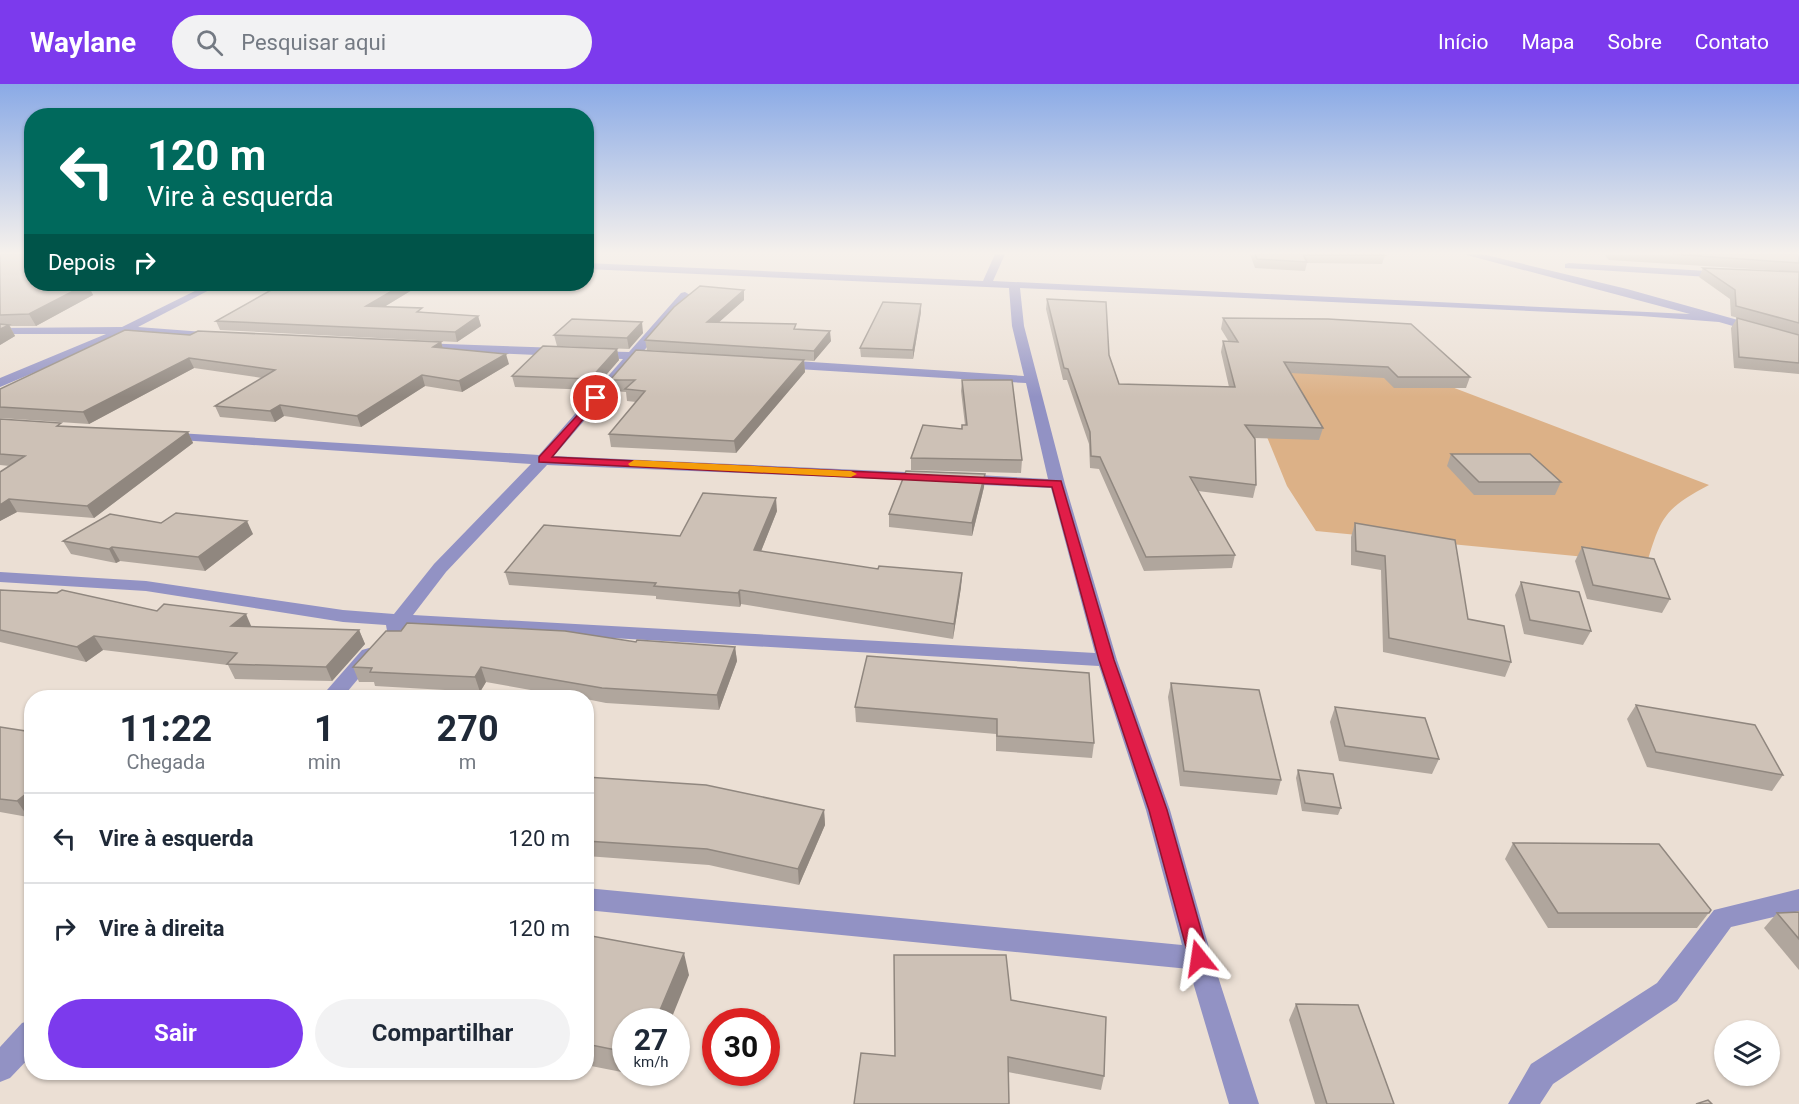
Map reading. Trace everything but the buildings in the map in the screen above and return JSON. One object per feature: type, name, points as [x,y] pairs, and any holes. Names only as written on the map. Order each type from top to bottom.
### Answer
[{"type":"street","points":[[0,383],[124,330],[181,302]]},
{"type":"street","points":[[337,690],[400,620],[440,568],[543,460],[679,302]]},
{"type":"street","points":[[1016,302],[1018,326],[1057,484],[1107,660],[1158,810],[1199,958],[1244,1104]]},
{"type":"street","points":[[1386,302],[1641,313],[1716,319]]},
{"type":"street","points":[[1654,302],[1799,341]]},
{"type":"street","points":[[0,331],[124,330],[236,337]]},
{"type":"street","points":[[401,346],[667,357]]},
{"type":"street","points":[[773,364],[1033,380]]},
{"type":"street","points":[[146,434],[543,460],[1057,484]]},
{"type":"street","points":[[0,577],[146,586],[343,616],[1107,660]]},
{"type":"street","points":[[594,900],[1199,958]]},
{"type":"street","points":[[1523,1104],[1542,1074],[1667,992],[1723,918],[1799,900]]},
{"type":"street","points":[[0,1068],[24,1042]]},
{"type":"shaded area","points":[[1290,361],[1436,381],[1709,485],[1683,500],[1667,515],[1661,523],[1647,563],[1316,531],[1287,486],[1267,437]]},
{"type":"slow traffic","points":[[634,464],[851,474]]},
{"type":"route","points":[[596,398],[543,460],[1057,484],[1107,660],[1158,810],[1199,958]]}]
